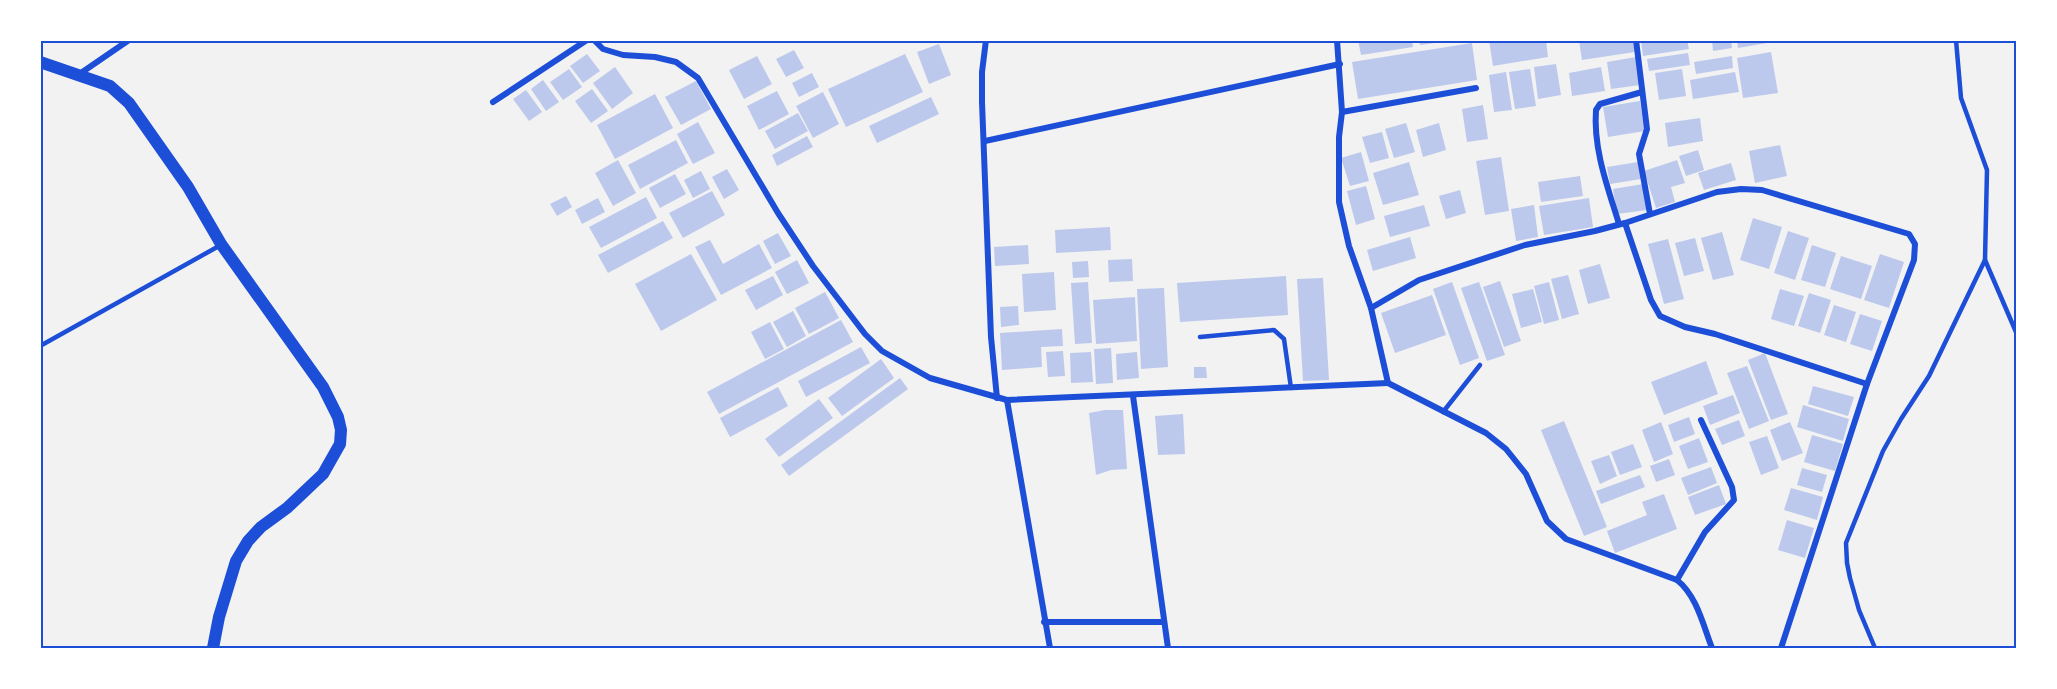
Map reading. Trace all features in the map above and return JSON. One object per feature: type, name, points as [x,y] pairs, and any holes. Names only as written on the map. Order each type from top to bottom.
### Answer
[{"type":"main road","points":[[40,62],[110,86],[129,103],[188,187],[221,244],[323,387],[338,417],[341,430],[340,444],[323,474],[286,508],[261,527],[248,541],[236,561],[219,617],[213,648]]},
{"type":"street","points":[[78,75],[129,40]]},
{"type":"street","points":[[493,102],[587,40]]},
{"type":"street","points":[[594,40],[603,49],[623,55],[655,57],[676,62],[698,78],[778,213],[813,266],[865,334],[882,351],[930,378],[1007,400],[1388,383],[1486,433],[1506,449],[1526,474],[1547,521],[1566,538],[1677,580],[1685,586],[1712,648]]},
{"type":"street","points":[[986,40],[982,72],[991,337],[997,398]]},
{"type":"street","points":[[1337,40],[1342,112],[1339,136],[1339,202],[1349,246],[1371,308],[1388,383]]},
{"type":"street","points":[[1636,40],[1647,129],[1639,154],[1650,214]]},
{"type":"street","points":[[985,141],[1340,64]]},
{"type":"street","points":[[1342,112],[1476,88]]},
{"type":"street","points":[[1642,92],[1600,104],[1596,110],[1597,144],[1605,180],[1657,312],[1663,318],[1685,327],[1715,334],[1867,384]]},
{"type":"street","points":[[1371,308],[1419,280],[1525,245],[1622,224],[1717,192],[1741,189],[1762,190],[1909,234],[1915,244],[1914,260],[1867,384],[1781,648]]},
{"type":"street","points":[[1133,396],[1168,648]]},
{"type":"street","points":[[1007,400],[1050,648]]},
{"type":"street","points":[[1677,580],[1705,532],[1734,500],[1732,487],[1701,420]]},
{"type":"street","points":[[1044,622],[1164,622]]},
{"type":"lane","points":[[1875,648],[1859,610],[1850,578],[1846,562],[1846,543],[1883,451],[1929,376],[1984,260],[1987,171],[1961,98],[1956,40]]},
{"type":"lane","points":[[40,346],[221,244]]},
{"type":"lane","points":[[1984,260],[2016,332]]},
{"type":"lane","points":[[1200,337],[1274,330],[1284,339],[1292,388]]},
{"type":"lane","points":[[1443,412],[1480,365]]},
{"type":"building","points":[[1358,40],[1412,40],[1413,47],[1361,55]]},
{"type":"building","points":[[1419,40],[1441,40],[1442,42],[1420,45]]},
{"type":"building","points":[[1489,40],[1546,40],[1548,57],[1493,66]]},
{"type":"building","points":[[1579,40],[1633,40],[1635,52],[1582,60]]},
{"type":"building","points":[[1641,40],[1687,40],[1689,49],[1643,56]]},
{"type":"building","points":[[1712,40],[1731,40],[1732,48],[1713,51]]},
{"type":"building","points":[[1737,40],[1766,40],[1767,43],[1738,48]]},
{"type":"building","points":[[1472,43],[1477,80],[1358,99],[1352,62]]},
{"type":"building","points":[[939,44],[951,75],[929,84],[917,52]]},
{"type":"building","points":[[794,50],[804,68],[786,77],[776,59]]},
{"type":"building","points":[[1771,52],[1778,93],[1743,98],[1737,58]]},
{"type":"building","points":[[1688,53],[1690,65],[1649,71],[1647,59]]},
{"type":"building","points":[[587,54],[600,71],[583,83],[570,66]]},
{"type":"building","points":[[905,54],[923,92],[846,127],[828,89]]},
{"type":"building","points":[[757,56],[772,84],[744,99],[729,70]]},
{"type":"building","points":[[1732,56],[1733,68],[1696,74],[1694,62]]},
{"type":"building","points":[[1636,57],[1640,85],[1611,89],[1607,62]]},
{"type":"building","points":[[1556,64],[1561,95],[1538,99],[1534,67]]},
{"type":"building","points":[[615,67],[633,93],[612,109],[593,83]]},
{"type":"building","points":[[1601,67],[1605,91],[1572,96],[1569,73]]},
{"type":"building","points":[[569,69],[582,87],[563,100],[550,82]]},
{"type":"building","points":[[1530,69],[1536,106],[1515,109],[1509,72]]},
{"type":"building","points":[[1682,69],[1686,96],[1659,100],[1655,73]]},
{"type":"building","points":[[1506,72],[1512,110],[1494,112],[1489,75]]},
{"type":"building","points":[[1735,72],[1739,92],[1693,99],[1690,80]]},
{"type":"building","points":[[812,73],[819,87],[799,97],[792,83]]},
{"type":"building","points":[[543,80],[559,102],[546,111],[531,89]]},
{"type":"building","points":[[696,81],[711,109],[681,125],[665,97]]},
{"type":"building","points":[[592,89],[608,111],[591,123],[575,101]]},
{"type":"building","points":[[526,90],[542,112],[529,121],[513,99]]},
{"type":"building","points":[[777,91],[789,114],[759,130],[747,106]]},
{"type":"building","points":[[823,92],[839,124],[813,138],[796,106]]},
{"type":"building","points":[[655,94],[673,128],[615,159],[597,125]]},
{"type":"building","points":[[931,97],[939,114],[877,143],[869,126]]},
{"type":"building","points":[[1640,101],[1645,131],[1608,137],[1603,107]]},
{"type":"building","points":[[1483,105],[1488,139],[1467,142],[1462,109]]},
{"type":"building","points":[[798,113],[808,131],[775,149],[765,131]]},
{"type":"building","points":[[1700,118],[1703,141],[1668,147],[1665,123]]},
{"type":"building","points":[[698,122],[715,153],[693,164],[677,134]]},
{"type":"building","points":[[1406,123],[1415,152],[1394,158],[1385,129]]},
{"type":"building","points":[[1439,123],[1446,150],[1423,157],[1416,130]]},
{"type":"building","points":[[1382,132],[1389,158],[1370,163],[1362,137]]},
{"type":"building","points":[[807,136],[813,147],[777,166],[772,155]]},
{"type":"building","points":[[676,140],[688,163],[640,189],[628,165]]},
{"type":"building","points":[[1780,145],[1787,176],[1755,183],[1749,151]]},
{"type":"building","points":[[1698,150],[1704,170],[1686,176],[1679,156]]},
{"type":"building","points":[[1361,152],[1369,181],[1350,186],[1341,158]]},
{"type":"building","points":[[1501,157],[1509,211],[1485,215],[1476,161]]},
{"type":"building","points":[[618,160],[636,193],[613,206],[595,173]]},
{"type":"building","points":[[1677,160],[1685,183],[1671,187],[1675,202],[1656,208],[1644,171]]},
{"type":"building","points":[[1409,162],[1419,195],[1383,205],[1373,173]]},
{"type":"building","points":[[1638,162],[1641,179],[1610,184],[1607,167]]},
{"type":"building","points":[[1731,163],[1736,180],[1704,190],[1698,173]]},
{"type":"building","points":[[727,169],[739,190],[724,199],[712,177]]},
{"type":"building","points":[[701,171],[710,189],[693,198],[684,180]]},
{"type":"building","points":[[675,174],[686,194],[660,208],[649,188]]},
{"type":"building","points":[[1580,176],[1583,196],[1541,202],[1538,182]]},
{"type":"building","points":[[1643,184],[1647,210],[1617,214],[1613,189]]},
{"type":"building","points":[[1366,186],[1375,219],[1356,225],[1347,191]]},
{"type":"building","points":[[1460,190],[1466,213],[1446,219],[1439,196]]},
{"type":"building","points":[[712,191],[725,215],[683,238],[669,213]]},
{"type":"building","points":[[566,196],[572,207],[557,216],[550,204]]},
{"type":"building","points":[[646,197],[657,218],[601,248],[589,227]]},
{"type":"building","points":[[598,198],[605,212],[582,224],[575,210]]},
{"type":"building","points":[[1589,198],[1593,227],[1544,235],[1539,206]]},
{"type":"building","points":[[1424,205],[1430,226],[1390,237],[1384,216]]},
{"type":"building","points":[[1534,205],[1538,237],[1516,241],[1511,209]]},
{"type":"building","points":[[1753,218],[1782,227],[1769,269],[1740,260]]},
{"type":"building","points":[[663,221],[673,238],[608,273],[598,255]]},
{"type":"building","points":[[1110,227],[1111,250],[1056,253],[1055,230]]},
{"type":"building","points":[[1788,231],[1809,238],[1795,280],[1774,273]]},
{"type":"building","points":[[1722,232],[1734,275],[1713,280],[1701,238]]},
{"type":"building","points":[[778,233],[791,256],[775,264],[763,241]]},
{"type":"building","points":[[1410,237],[1416,258],[1373,271],[1367,250]]},
{"type":"building","points":[[1695,238],[1704,271],[1684,276],[1675,243]]},
{"type":"building","points":[[1668,239],[1684,299],[1664,304],[1648,244]]},
{"type":"building","points":[[710,240],[723,264],[759,244],[772,268],[721,295],[695,247]]},
{"type":"building","points":[[1028,245],[1029,264],[995,266],[994,247]]},
{"type":"building","points":[[1812,245],[1836,253],[1825,287],[1801,280]]},
{"type":"building","points":[[691,254],[717,300],[661,331],[635,284]]},
{"type":"building","points":[[1880,254],[1904,262],[1889,308],[1864,300]]},
{"type":"building","points":[[1841,256],[1872,266],[1861,299],[1830,289]]},
{"type":"building","points":[[1132,259],[1133,281],[1109,282],[1108,260]]},
{"type":"building","points":[[797,260],[809,283],[787,294],[775,272]]},
{"type":"building","points":[[1088,261],[1089,277],[1073,278],[1072,262]]},
{"type":"building","points":[[1600,264],[1610,298],[1588,304],[1579,270]]},
{"type":"building","points":[[1054,272],[1056,310],[1024,312],[1022,274]]},
{"type":"building","points":[[1568,275],[1579,314],[1562,319],[1551,279]]},
{"type":"building","points":[[773,276],[783,295],[756,310],[745,290]]},
{"type":"building","points":[[1286,276],[1288,315],[1180,322],[1177,283]]},
{"type":"building","points":[[1323,278],[1329,380],[1303,381],[1297,279]]},
{"type":"building","points":[[1500,281],[1521,341],[1504,347],[1483,287]]},
{"type":"building","points":[[1088,282],[1092,343],[1075,344],[1071,283]]},
{"type":"building","points":[[1452,282],[1479,358],[1460,365],[1433,289]]},
{"type":"building","points":[[1479,282],[1505,355],[1487,361],[1461,288]]},
{"type":"building","points":[[1549,282],[1559,320],[1544,324],[1534,286]]},
{"type":"building","points":[[1164,288],[1168,367],[1141,369],[1137,289]]},
{"type":"building","points":[[1533,289],[1542,322],[1521,328],[1512,294]]},
{"type":"building","points":[[1780,289],[1804,296],[1794,326],[1771,319]]},
{"type":"building","points":[[825,292],[839,318],[809,334],[795,308]]},
{"type":"building","points":[[1809,293],[1831,300],[1820,333],[1798,326]]},
{"type":"building","points":[[1432,295],[1446,335],[1395,353],[1381,313]]},
{"type":"building","points":[[1135,297],[1137,341],[1096,344],[1093,300]]},
{"type":"building","points":[[1834,305],[1856,312],[1846,342],[1824,335]]},
{"type":"building","points":[[1018,306],[1019,325],[1001,327],[1000,307]]},
{"type":"building","points":[[793,311],[806,336],[787,347],[773,322]]},
{"type":"building","points":[[1860,314],[1882,321],[1872,351],[1850,344]]},
{"type":"building","points":[[841,320],[853,342],[719,414],[707,392]]},
{"type":"building","points":[[770,322],[784,349],[765,359],[751,332]]},
{"type":"building","points":[[1062,329],[1063,346],[1041,347],[1042,367],[1002,370],[1000,333]]},
{"type":"building","points":[[861,347],[870,363],[806,397],[798,381]]},
{"type":"building","points":[[1111,348],[1113,383],[1096,384],[1094,349]]},
{"type":"building","points":[[1063,351],[1065,376],[1048,377],[1046,352]]},
{"type":"building","points":[[1091,352],[1093,382],[1071,383],[1070,353]]},
{"type":"building","points":[[1137,352],[1139,378],[1117,380],[1116,354]]},
{"type":"building","points":[[1765,353],[1788,414],[1771,420],[1748,360]]},
{"type":"building","points":[[881,359],[894,378],[842,416],[828,398]]},
{"type":"building","points":[[1706,361],[1718,394],[1664,415],[1651,382]]},
{"type":"building","points":[[1747,366],[1769,421],[1749,429],[1727,373]]},
{"type":"building","points":[[1194,367],[1206,367],[1207,378],[1194,378]]},
{"type":"building","points":[[900,378],[908,389],[789,476],[781,465]]},
{"type":"building","points":[[1813,386],[1854,397],[1848,416],[1808,404]]},
{"type":"building","points":[[778,387],[788,406],[730,437],[720,418]]},
{"type":"building","points":[[1733,395],[1740,413],[1710,425],[1703,406]]},
{"type":"building","points":[[819,399],[833,418],[779,457],[765,439]]},
{"type":"building","points":[[1803,405],[1849,419],[1843,441],[1797,427]]},
{"type":"building","points":[[1123,410],[1127,469],[1111,470],[1096,475],[1089,413]]},
{"type":"building","points":[[1183,414],[1185,454],[1158,455],[1155,416]]},
{"type":"building","points":[[1689,417],[1695,434],[1674,442],[1668,425]]},
{"type":"building","points":[[1739,420],[1745,436],[1722,445],[1715,429]]},
{"type":"building","points":[[1564,421],[1607,527],[1584,536],[1541,430]]},
{"type":"building","points":[[1661,422],[1673,454],[1654,462],[1642,430]]},
{"type":"building","points":[[1790,422],[1803,453],[1782,461],[1770,430]]},
{"type":"building","points":[[1812,435],[1843,444],[1835,471],[1804,462]]},
{"type":"building","points":[[1767,436],[1779,468],[1761,475],[1749,442]]},
{"type":"building","points":[[1699,438],[1708,462],[1688,469],[1679,446]]},
{"type":"building","points":[[1633,444],[1642,467],[1620,475],[1611,452]]},
{"type":"building","points":[[1609,455],[1617,476],[1600,484],[1591,461]]},
{"type":"building","points":[[1669,459],[1675,475],[1656,482],[1650,466]]},
{"type":"building","points":[[1711,467],[1717,483],[1688,495],[1681,478]]},
{"type":"building","points":[[1802,468],[1827,475],[1822,492],[1797,485]]},
{"type":"building","points":[[1640,475],[1645,487],[1601,504],[1596,491]]},
{"type":"building","points":[[1719,485],[1726,504],[1695,515],[1688,497]]},
{"type":"building","points":[[1791,488],[1823,497],[1817,520],[1784,510]]},
{"type":"building","points":[[1664,494],[1677,529],[1615,553],[1607,531],[1647,515],[1642,502]]},
{"type":"building","points":[[1787,520],[1814,528],[1805,558],[1778,550]]}]
